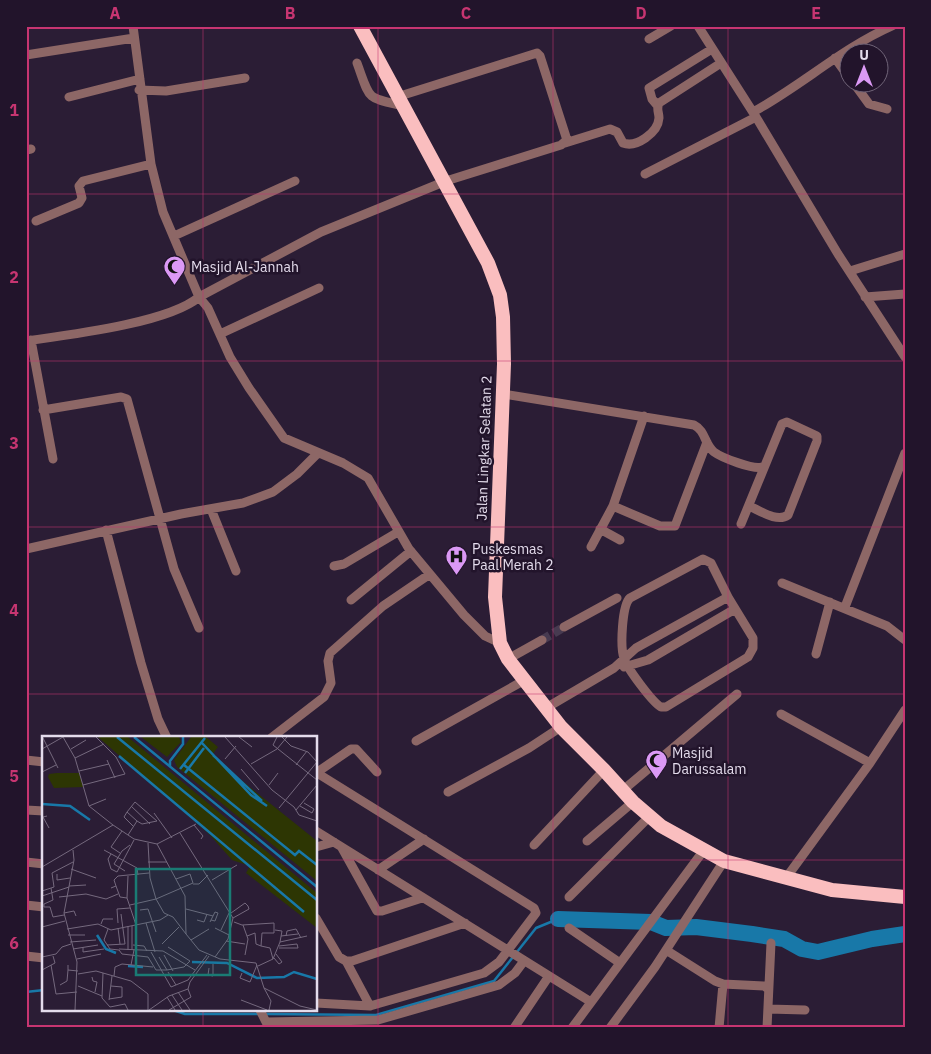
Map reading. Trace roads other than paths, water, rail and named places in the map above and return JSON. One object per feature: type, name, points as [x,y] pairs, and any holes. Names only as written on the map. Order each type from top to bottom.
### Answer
[{"type":"highway","name":"Jalan Lingkar Selatan 2","points":[[360,26],[446,182],[488,263],[500,295],[503,316],[503,394],[495,567],[500,643],[508,659],[561,726],[633,802],[649,817],[704,850],[724,860],[832,890],[905,897]]},
{"type":"street","points":[[133,26],[140,79],[139,90],[151,164],[163,212],[199,297],[208,308],[230,357],[284,438],[343,463],[368,478],[398,532],[411,551],[485,636],[500,643]]},
{"type":"street","points":[[649,39],[671,26]]},
{"type":"street","points":[[698,26],[754,114],[865,297],[902,348],[905,357]]},
{"type":"street","points":[[645,174],[754,114],[836,58],[892,26]]},
{"type":"street","points":[[26,55],[134,38]]},
{"type":"street","points":[[52,459],[29,340],[150,319],[191,304],[199,297],[321,232],[446,182],[566,143],[610,129],[617,132],[623,143],[633,144],[650,134],[659,119],[657,105],[652,99],[649,88],[712,49]]},
{"type":"street","points":[[357,63],[369,95],[375,100],[402,101],[537,53],[540,56],[567,138],[566,143]]},
{"type":"street","points":[[657,105],[669,95],[721,63]]},
{"type":"street","points":[[139,90],[166,91],[244,78]]},
{"type":"street","points":[[69,97],[140,79]]},
{"type":"street","points":[[860,92],[869,104],[887,109]]},
{"type":"street","points":[[36,221],[79,203],[82,198],[79,186],[84,181],[151,164]]},
{"type":"street","points":[[174,236],[295,181]]},
{"type":"street","points":[[850,271],[905,254]]},
{"type":"street","points":[[220,334],[320,288]]},
{"type":"street","points":[[865,297],[905,294]]},
{"type":"street","points":[[503,394],[694,425],[702,430],[707,442],[715,452],[753,468],[762,467]]},
{"type":"street","points":[[43,410],[121,397],[127,399],[174,569],[199,628]]},
{"type":"street","points":[[591,547],[612,506],[644,416]]},
{"type":"street","points":[[741,524],[762,467],[784,423],[787,422],[817,436],[817,441],[788,515],[781,518],[749,506]]},
{"type":"street","points":[[612,506],[666,528],[675,526],[707,442]]},
{"type":"street","points":[[26,549],[160,518],[243,503],[273,492],[318,453]]},
{"type":"street","points":[[845,607],[905,453]]},
{"type":"street","points":[[211,509],[236,571]]},
{"type":"street","points":[[600,529],[620,540]]},
{"type":"street","points":[[106,530],[141,663],[158,719],[166,736]]},
{"type":"street","points":[[334,566],[344,564],[398,532]]},
{"type":"street","points":[[350,600],[411,551]]},
{"type":"street","points":[[703,559],[711,562],[728,597],[753,638],[753,648],[748,657],[666,707],[658,706],[627,667],[623,657],[625,607],[630,598],[703,559]]},
{"type":"street","points":[[274,736],[324,697],[329,690],[330,652],[382,606],[430,574]]},
{"type":"street","points":[[782,583],[888,626],[905,640]]},
{"type":"street","points":[[546,708],[614,668],[623,657],[636,648],[728,597]]},
{"type":"street","points":[[564,627],[617,598]]},
{"type":"street","points":[[816,654],[830,602]]},
{"type":"street","points":[[614,668],[642,663],[735,609]]},
{"type":"street","points":[[508,659],[542,640]]},
{"type":"street","points":[[636,648],[642,663]]},
{"type":"street","points":[[416,741],[523,680]]},
{"type":"street","points":[[622,791],[737,694]]},
{"type":"street","points":[[780,714],[870,763]]},
{"type":"street","points":[[786,878],[903,715]]},
{"type":"street","points":[[448,792],[529,748],[561,726]]},
{"type":"street","points":[[318,772],[351,748],[356,749],[377,772]]},
{"type":"street","points":[[26,760],[42,762]]},
{"type":"street","points":[[534,845],[604,770]]},
{"type":"street","points":[[318,774],[536,910],[536,916],[510,951],[484,973],[370,1006],[318,1003]]},
{"type":"street","points":[[587,841],[633,802]]},
{"type":"street","points":[[26,810],[42,811]]},
{"type":"street","points":[[569,897],[649,817]]},
{"type":"street","points":[[318,832],[591,1002]]},
{"type":"street","points":[[378,870],[424,839]]},
{"type":"street","points":[[318,847],[337,844]]},
{"type":"street","points":[[337,844],[377,910],[382,911],[422,898]]},
{"type":"street","points":[[572,1028],[704,850]]},
{"type":"street","points":[[610,1028],[686,922],[724,860]]},
{"type":"street","points":[[26,862],[42,864]]},
{"type":"street","points":[[26,905],[42,906]]},
{"type":"street","points":[[318,921],[339,957],[346,961],[352,961],[465,923]]},
{"type":"street","points":[[569,928],[620,962]]},
{"type":"street","points":[[767,1028],[771,943]]},
{"type":"street","points":[[666,950],[715,981],[723,984],[763,986],[768,989]]},
{"type":"street","points":[[26,956],[42,958]]},
{"type":"street","points":[[265,1020],[325,1025],[381,1024],[499,985],[515,973],[523,960]]},
{"type":"street","points":[[346,961],[370,1006]]},
{"type":"street","points":[[514,1028],[549,976]]},
{"type":"street","points":[[719,1028],[723,984]]},
{"type":"street","points":[[768,1009],[805,1010]]},
{"type":"waterway","points":[[264,1014],[376,1015],[494,981],[536,928],[558,919]]},
{"type":"waterway","points":[[558,919],[651,922],[666,928],[696,927],[752,934],[784,939],[802,949],[818,952],[872,939],[905,934]]},
{"type":"waterway","points":[[26,992],[42,990]]},
{"type":"waterway","points":[[179,1012],[185,1014],[258,1014]]},
{"type":"tunnel","points":[[542,640],[564,627]]},
{"type":"place","name":"Masjid Al-Jannah","points":[[175,286]]},
{"type":"place","name":"Puskesmas Paal Merah 2","points":[[456,576]]},
{"type":"place","name":"Masjid Darussalam","points":[[656,780]]}]
